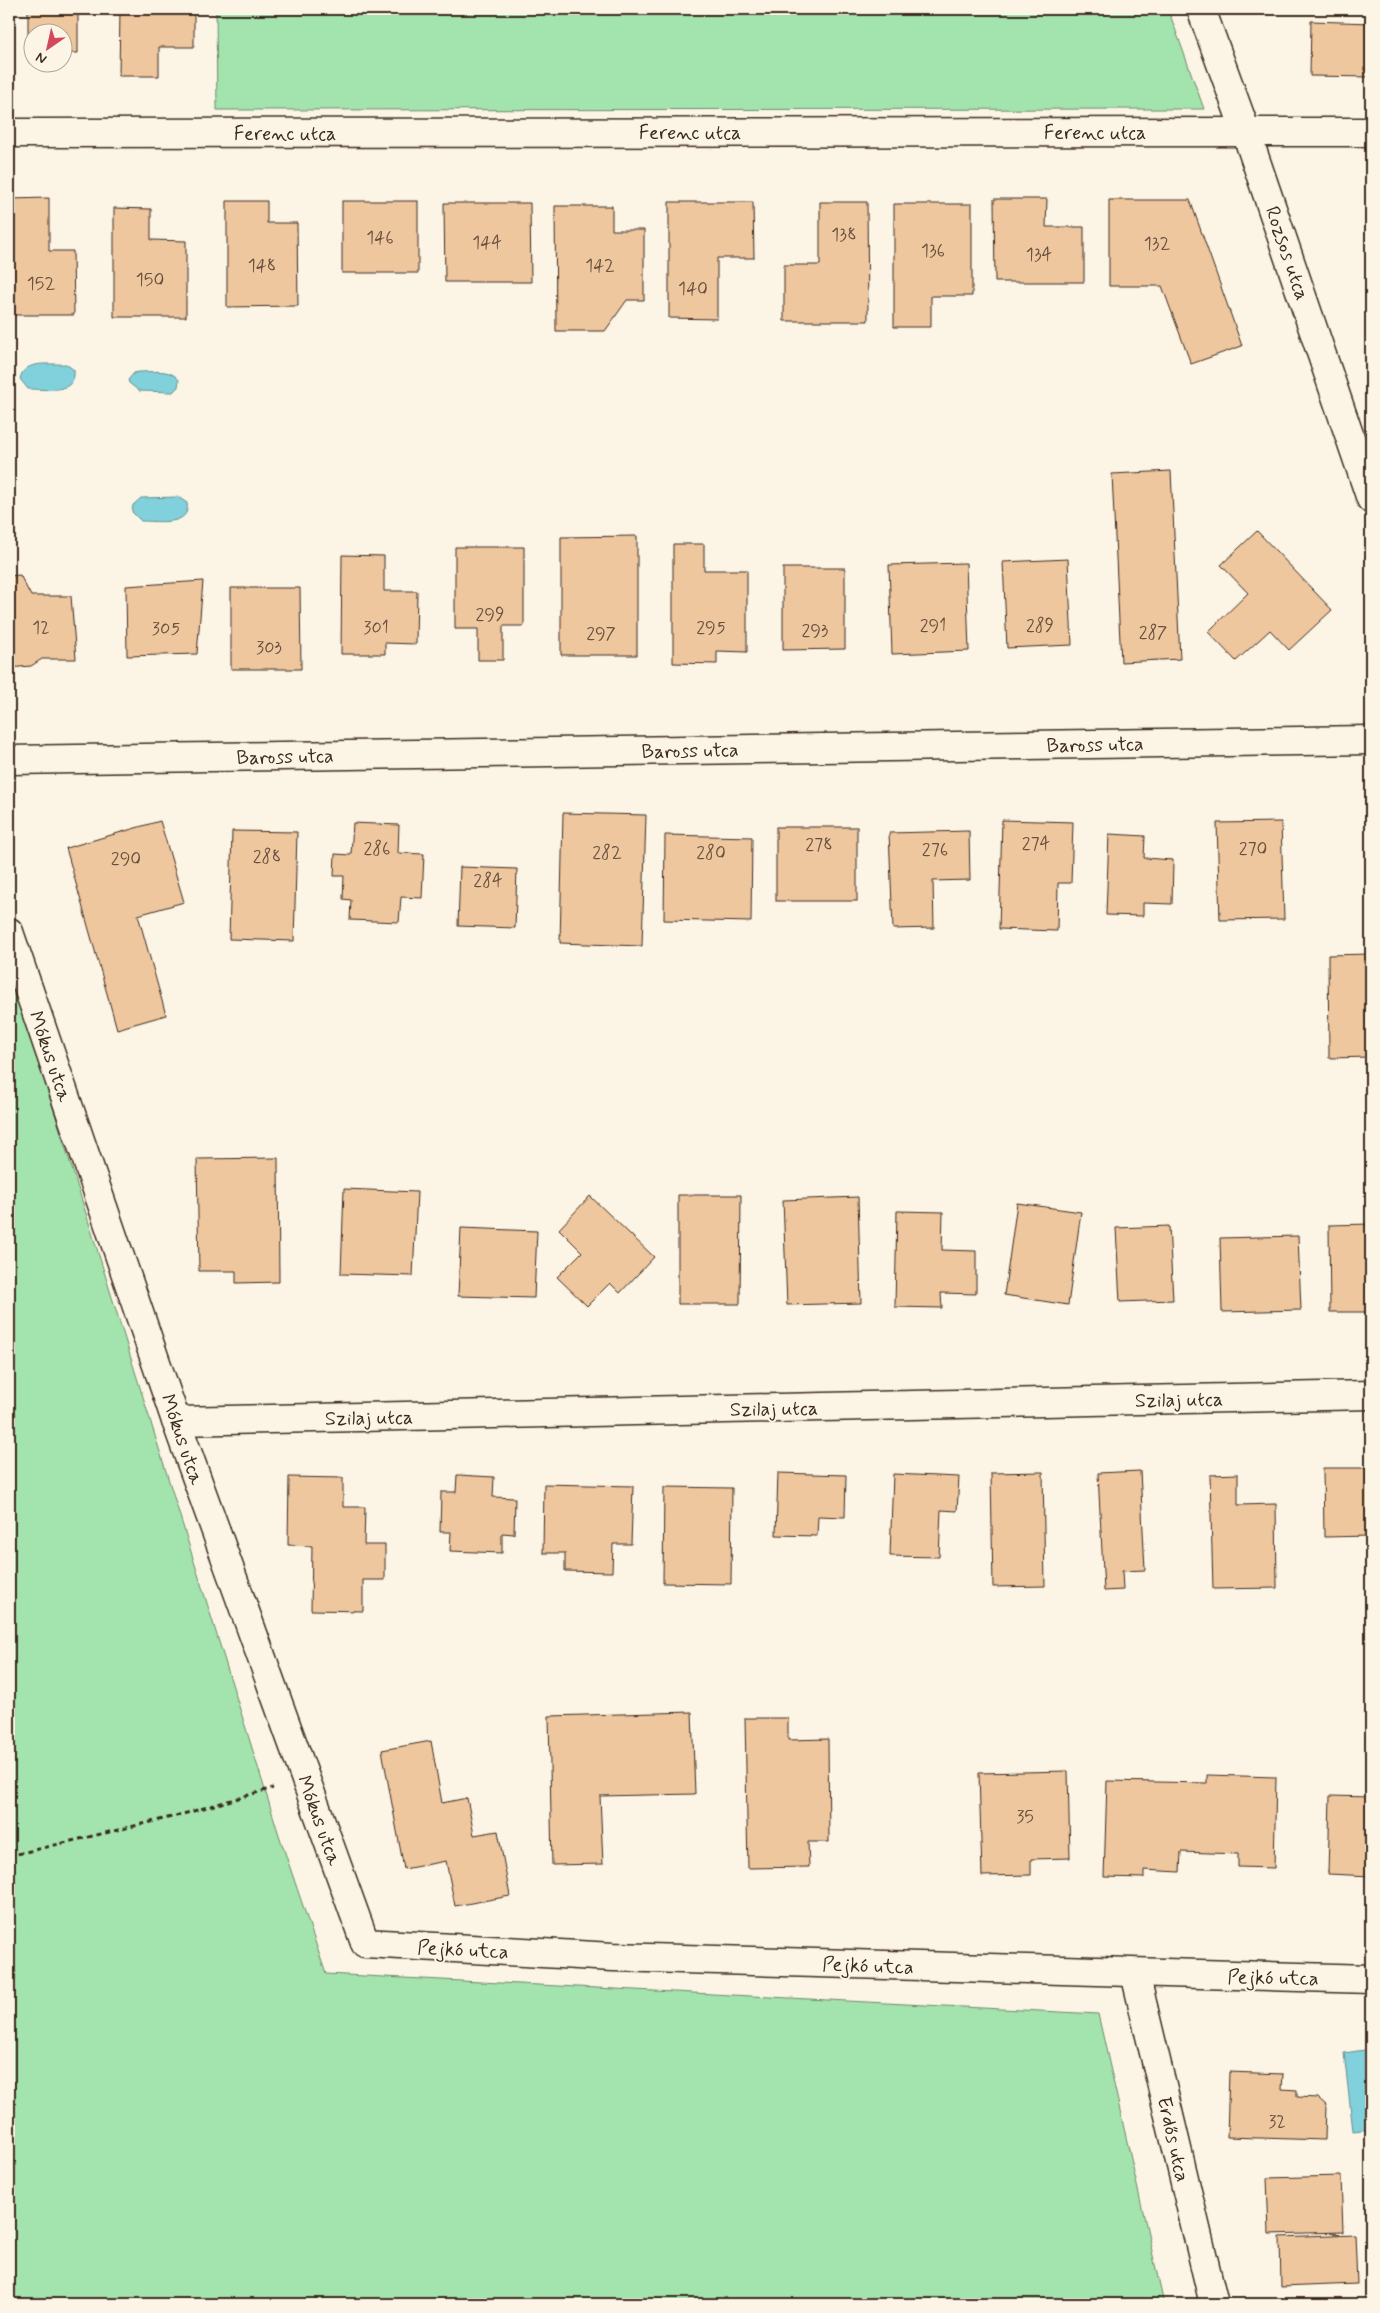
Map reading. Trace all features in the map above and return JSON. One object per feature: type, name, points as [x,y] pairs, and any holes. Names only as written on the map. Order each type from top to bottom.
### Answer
[{"type":"street","name":"Rozsos utca","points":[[1202,9],[1371,499]]},
{"type":"street","name":"Ferenc utca","points":[[9,133],[1371,132]]},
{"type":"street","name":"Baross utca","points":[[9,760],[1371,740]]},
{"type":"street","name":"Mókus utca","points":[[9,932],[176,1421],[365,1943]]},
{"type":"street","name":"Szilaj utca","points":[[176,1421],[1371,1395]]},
{"type":"street","name":"Pejkó utca","points":[[365,1943],[613,1957],[1371,1979]]},
{"type":"street","name":"Erdős utca","points":[[1135,1973],[1214,2304]]},
{"type":"path","points":[[9,1856],[176,1816],[305,1778]]},
{"type":"green space","points":[[216,9],[1168,9],[1204,109],[217,110]]},
{"type":"green space","points":[[15,985],[279,1835],[326,1974],[1098,2014],[1164,2304],[9,2304],[9,987]]},
{"type":"water","points":[[38,364],[66,364],[74,370],[74,378],[65,387],[51,390],[28,389],[20,379],[22,373],[27,368]]},
{"type":"water","points":[[166,372],[179,380],[178,387],[173,392],[139,391],[128,380],[134,373]]},
{"type":"water","points":[[178,497],[187,503],[187,511],[184,516],[172,521],[141,521],[132,512],[133,505],[141,498]]},
{"type":"water","points":[[1371,2049],[1371,2129],[1353,2131],[1344,2053]]},
{"type":"building","points":[[28,9],[78,9],[78,53],[72,53],[72,22],[28,22]]},
{"type":"building","points":[[120,9],[194,9],[194,47],[159,47],[159,76],[119,76]]},
{"type":"building","points":[[1311,21],[1371,23],[1371,77],[1310,76]]},
{"type":"building","points":[[49,198],[49,251],[73,251],[74,315],[9,315],[9,199]]},
{"type":"building","points":[[994,199],[1047,199],[1046,227],[1084,227],[1084,282],[995,282]]},
{"type":"building","points":[[1109,200],[1190,200],[1242,346],[1191,364],[1162,286],[1109,286]]},
{"type":"building","points":[[227,201],[267,201],[267,223],[297,223],[298,306],[227,307]]},
{"type":"building","points":[[342,201],[418,201],[418,273],[342,273]]},
{"type":"building","points":[[669,202],[753,202],[754,258],[717,258],[717,319],[669,318]]},
{"type":"building","points":[[820,202],[867,202],[868,321],[784,321],[784,265],[820,265]]},
{"type":"building","points":[[444,203],[530,203],[531,282],[445,282]]},
{"type":"building","points":[[894,204],[972,204],[972,296],[931,296],[931,327],[894,327]]},
{"type":"building","points":[[555,206],[612,206],[612,230],[644,230],[644,300],[627,300],[605,331],[556,331]]},
{"type":"building","points":[[114,208],[151,209],[151,240],[186,241],[186,317],[114,317]]},
{"type":"building","points":[[1171,471],[1180,659],[1121,662],[1112,474]]},
{"type":"building","points":[[1257,531],[1332,610],[1289,650],[1270,630],[1236,661],[1208,632],[1248,593],[1221,565]]},
{"type":"building","points":[[637,536],[637,655],[561,655],[561,537]]},
{"type":"building","points":[[673,544],[704,544],[704,570],[747,570],[747,652],[717,651],[717,664],[673,663]]},
{"type":"building","points":[[455,547],[524,547],[524,626],[503,626],[503,660],[478,660],[478,629],[455,629]]},
{"type":"building","points":[[342,555],[384,556],[384,591],[417,591],[416,644],[385,643],[385,654],[341,654]]},
{"type":"building","points":[[1068,559],[1072,645],[1007,648],[1003,562]]},
{"type":"building","points":[[966,563],[969,651],[892,654],[889,565]]},
{"type":"building","points":[[783,568],[845,568],[845,649],[783,650]]},
{"type":"building","points":[[20,575],[31,596],[71,596],[76,659],[42,659],[31,666],[9,668],[9,576]]},
{"type":"building","points":[[203,581],[197,654],[127,656],[126,586]]},
{"type":"building","points":[[231,588],[300,588],[301,669],[231,669]]},
{"type":"building","points":[[563,813],[646,815],[642,946],[560,943]]},
{"type":"building","points":[[1002,820],[1073,822],[1071,883],[1058,883],[1057,931],[999,929]]},
{"type":"building","points":[[160,821],[184,902],[138,915],[166,1015],[117,1029],[66,848]]},
{"type":"building","points":[[1281,822],[1284,919],[1220,920],[1217,823]]},
{"type":"building","points":[[353,823],[399,825],[398,853],[424,854],[422,898],[401,897],[399,922],[350,920],[351,900],[343,899],[344,876],[334,876],[335,854],[351,855]]},
{"type":"building","points":[[776,827],[857,827],[857,901],[776,901]]},
{"type":"building","points":[[232,831],[297,832],[294,941],[229,939]]},
{"type":"building","points":[[969,831],[970,880],[933,881],[934,928],[893,929],[889,833]]},
{"type":"building","points":[[1109,834],[1145,836],[1144,858],[1173,860],[1172,904],[1143,903],[1143,916],[1106,915]]},
{"type":"building","points":[[665,835],[752,837],[751,922],[664,920]]},
{"type":"building","points":[[460,867],[517,869],[515,928],[458,926]]},
{"type":"building","points":[[1371,954],[1371,1057],[1329,1058],[1328,955]]},
{"type":"building","points":[[278,1158],[279,1282],[236,1283],[236,1271],[199,1271],[197,1159]]},
{"type":"building","points":[[344,1189],[417,1192],[413,1276],[341,1274]]},
{"type":"building","points":[[678,1195],[741,1195],[740,1304],[678,1304]]},
{"type":"building","points":[[590,1196],[654,1257],[620,1293],[610,1283],[587,1306],[557,1277],[582,1252],[559,1229]]},
{"type":"building","points":[[858,1197],[861,1303],[787,1305],[783,1200]]},
{"type":"building","points":[[1017,1203],[1081,1212],[1068,1305],[1004,1295]]},
{"type":"building","points":[[897,1211],[943,1212],[942,1250],[976,1251],[976,1294],[941,1293],[942,1308],[895,1307]]},
{"type":"building","points":[[1371,1224],[1371,1312],[1330,1312],[1329,1225]]},
{"type":"building","points":[[1169,1226],[1173,1300],[1120,1302],[1116,1228]]},
{"type":"building","points":[[461,1228],[537,1231],[534,1298],[458,1296]]},
{"type":"building","points":[[1298,1236],[1301,1310],[1222,1312],[1220,1238]]},
{"type":"building","points":[[1323,1468],[1371,1468],[1371,1536],[1324,1537]]},
{"type":"building","points":[[1140,1471],[1145,1570],[1122,1571],[1123,1590],[1104,1591],[1098,1473]]},
{"type":"building","points":[[1043,1472],[1045,1586],[993,1587],[991,1473]]},
{"type":"building","points":[[778,1473],[846,1475],[845,1517],[818,1516],[817,1536],[776,1535]]},
{"type":"building","points":[[893,1474],[959,1477],[957,1511],[941,1510],[939,1557],[890,1556]]},
{"type":"building","points":[[1238,1474],[1238,1505],[1276,1504],[1277,1588],[1213,1589],[1210,1475]]},
{"type":"building","points":[[457,1475],[494,1477],[493,1497],[515,1498],[514,1534],[502,1533],[502,1553],[450,1551],[451,1532],[440,1532],[441,1492],[456,1492]]},
{"type":"building","points":[[289,1477],[343,1478],[343,1507],[365,1507],[364,1545],[385,1545],[385,1580],[363,1580],[363,1611],[311,1610],[312,1546],[288,1545]]},
{"type":"building","points":[[544,1484],[633,1486],[631,1544],[613,1544],[612,1572],[565,1571],[565,1553],[543,1553]]},
{"type":"building","points":[[664,1487],[732,1488],[731,1584],[663,1583]]},
{"type":"building","points":[[692,1712],[695,1794],[600,1796],[603,1864],[552,1865],[549,1716]]},
{"type":"building","points":[[745,1718],[788,1718],[788,1740],[828,1739],[829,1842],[808,1842],[809,1867],[748,1868]]},
{"type":"building","points":[[431,1741],[442,1803],[467,1798],[474,1835],[498,1831],[510,1896],[455,1906],[446,1861],[404,1869],[382,1750]]},
{"type":"building","points":[[1068,1771],[1070,1858],[1031,1859],[1031,1875],[982,1876],[979,1773]]},
{"type":"building","points":[[1207,1775],[1276,1777],[1274,1868],[1238,1867],[1238,1854],[1181,1852],[1180,1872],[1144,1870],[1144,1878],[1104,1877],[1107,1781],[1207,1783]]},
{"type":"building","points":[[1330,1796],[1371,1797],[1371,1876],[1328,1874]]},
{"type":"building","points":[[1229,2072],[1283,2074],[1282,2089],[1297,2090],[1297,2097],[1318,2098],[1326,2105],[1325,2140],[1227,2137]]},
{"type":"building","points":[[1341,2176],[1343,2232],[1269,2234],[1267,2178]]},
{"type":"building","points":[[1355,2234],[1357,2284],[1281,2287],[1280,2237]]}]
